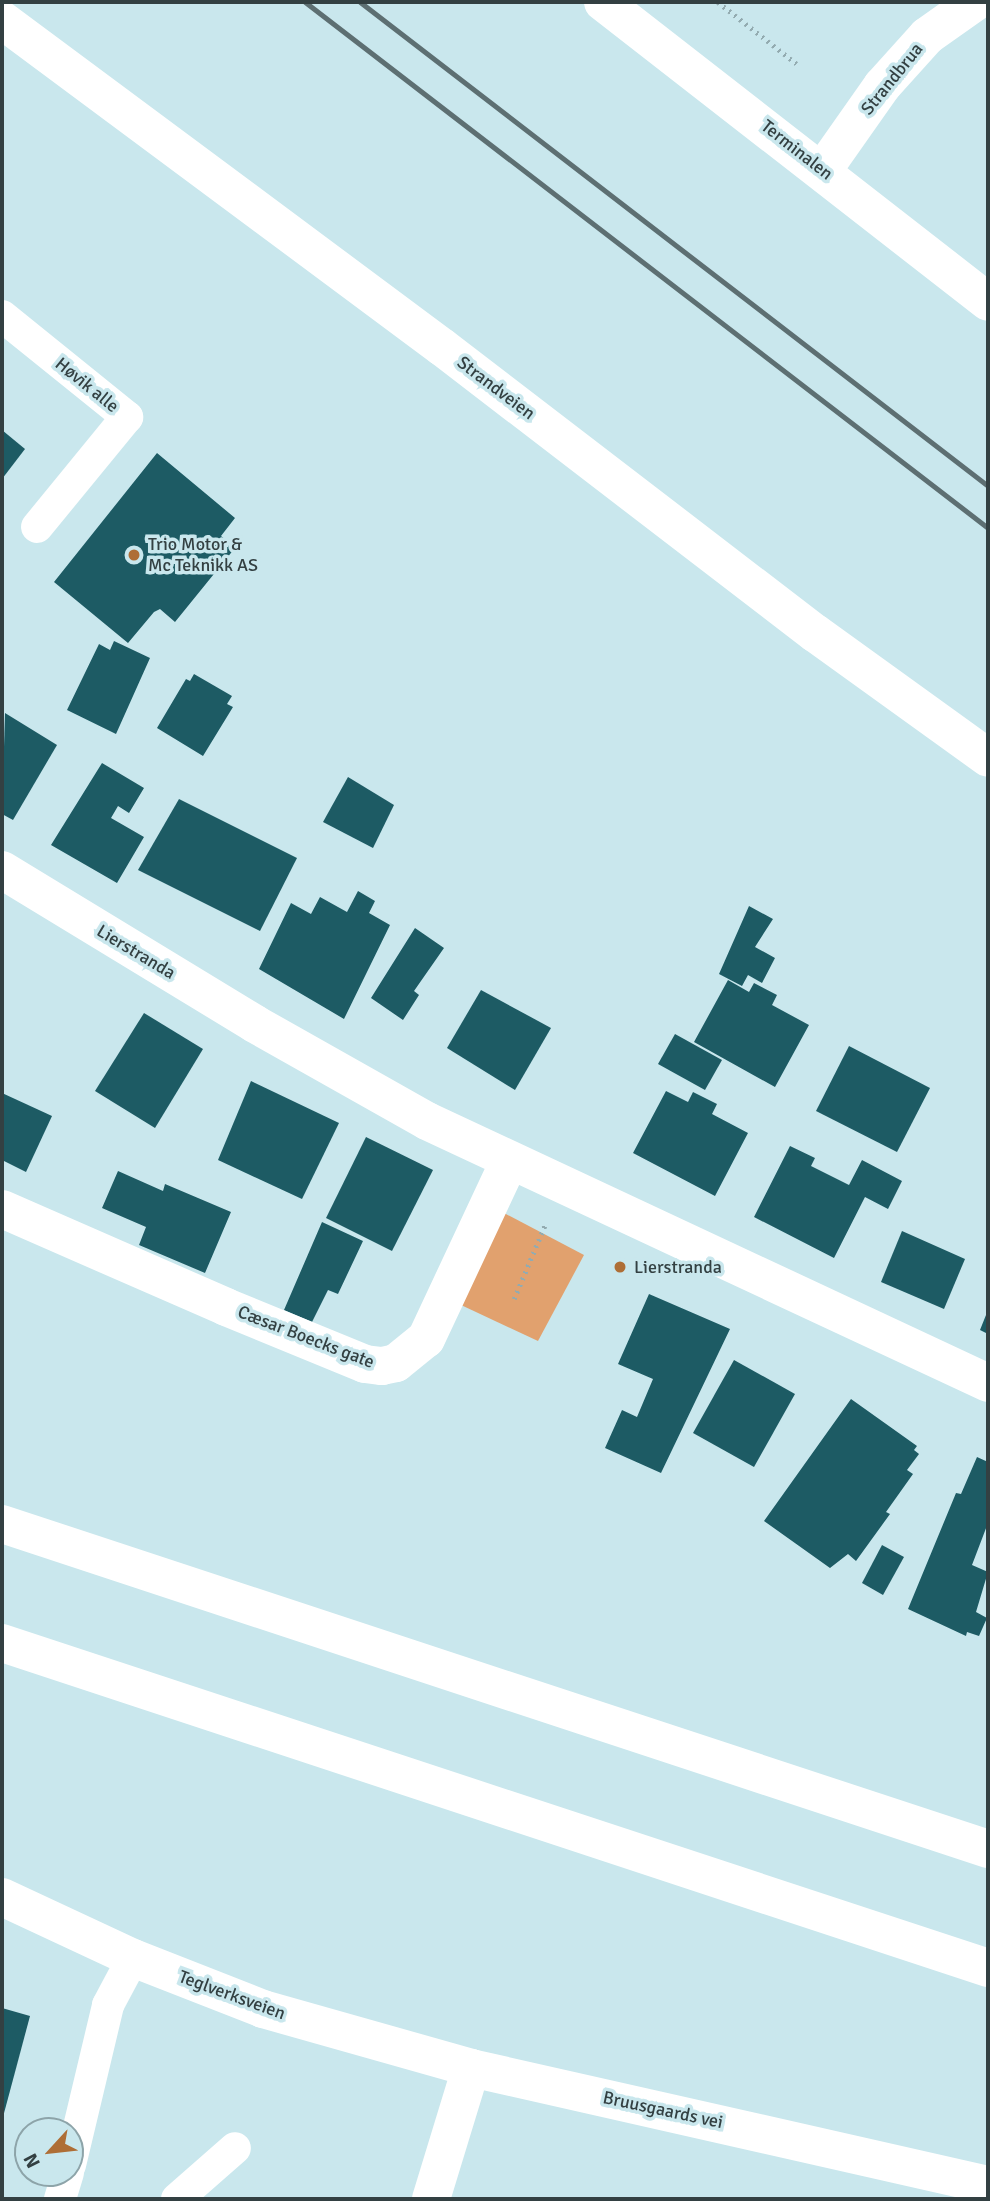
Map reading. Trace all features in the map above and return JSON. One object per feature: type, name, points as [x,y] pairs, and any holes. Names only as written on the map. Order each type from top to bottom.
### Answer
[{"type":"main road","name":"Terminalen","points":[[603,2],[823,170],[988,302]]},
{"type":"main road","name":"Strandbrua","points":[[823,170],[882,86],[927,36],[975,2]]},
{"type":"main road","name":"Strandveien","points":[[2,20],[442,347],[815,633],[988,758]]},
{"type":"main road","name":"Lierstranda","points":[[2,870],[255,1024],[509,1162],[988,1383]]},
{"type":"main road","name":"Cæsar Boecks gate","points":[[2,1209],[251,1317],[365,1364],[382,1366],[396,1363],[426,1339],[509,1162]]},
{"type":"main road","points":[[2,1524],[988,1849]]},
{"type":"main road","points":[[2,1643],[988,1968]]},
{"type":"main road","name":"Teglverksveien","points":[[2,1897],[133,1958],[263,2009],[471,2068]]},
{"type":"main road","points":[[431,2199],[471,2068]]},
{"type":"main road","name":"Bruusgaards vei","points":[[471,2068],[988,2185]]},
{"type":"lane","name":"Høvik alle","points":[[2,316],[127,417],[37,527]]},
{"type":"lane","points":[[81,2117],[108,2005],[133,1958]]},
{"type":"lane","points":[[177,2199],[235,2148]]},
{"type":"path","points":[[718,2],[797,64]]},
{"type":"path","points":[[514,1299],[546,1221]]},
{"type":"shaded area","points":[[504,1213],[584,1255],[538,1341],[461,1305]]},
{"type":"building","points":[[2,430],[25,449],[2,479]]},
{"type":"building","points":[[157,453],[235,518],[221,536],[235,548],[175,622],[160,609],[154,612],[128,643],[54,582]]},
{"type":"building","points":[[114,641],[150,658],[116,734],[67,710],[99,644],[110,650]]},
{"type":"building","points":[[194,674],[232,696],[227,704],[233,707],[203,756],[157,728],[186,679],[190,681]]},
{"type":"building","points":[[5,713],[57,745],[13,820],[2,814]]},
{"type":"building","points":[[102,763],[144,788],[129,813],[118,806],[111,818],[144,837],[117,883],[51,845]]},
{"type":"building","points":[[348,777],[394,805],[373,848],[323,822]]},
{"type":"building","points":[[179,799],[297,858],[260,931],[138,870]]},
{"type":"building","points":[[358,891],[375,901],[369,913],[390,925],[344,1019],[259,969],[291,903],[311,914],[320,897],[347,912]]},
{"type":"building","points":[[749,906],[773,919],[755,947],[775,958],[762,983],[748,975],[742,986],[719,974]]},
{"type":"building","points":[[415,928],[444,948],[414,991],[419,995],[403,1020],[371,998]]},
{"type":"building","points":[[728,980],[749,992],[754,983],[777,995],[772,1005],[809,1025],[775,1087],[694,1042]]},
{"type":"building","points":[[481,990],[551,1028],[515,1090],[447,1048]]},
{"type":"building","points":[[144,1013],[203,1049],[155,1128],[95,1091]]},
{"type":"building","points":[[675,1034],[722,1060],[705,1090],[658,1064]]},
{"type":"building","points":[[849,1046],[930,1088],[897,1152],[816,1111]]},
{"type":"building","points":[[251,1081],[339,1123],[302,1199],[218,1160]]},
{"type":"building","points":[[666,1091],[688,1102],[693,1092],[717,1104],[712,1114],[748,1133],[715,1196],[633,1153]]},
{"type":"building","points":[[2,1093],[52,1116],[26,1172],[2,1160]]},
{"type":"building","points":[[366,1137],[433,1170],[392,1251],[326,1218]]},
{"type":"building","points":[[790,1146],[815,1158],[811,1166],[849,1185],[862,1160],[902,1181],[888,1209],[865,1197],[834,1258],[754,1217]]},
{"type":"building","points":[[118,1171],[163,1191],[165,1184],[231,1212],[205,1273],[139,1245],[146,1227],[102,1208]]},
{"type":"building","points":[[322,1222],[363,1241],[338,1294],[328,1290],[312,1322],[284,1310]]},
{"type":"building","points":[[902,1231],[965,1259],[944,1309],[881,1282]]},
{"type":"building","points":[[649,1294],[730,1329],[661,1473],[605,1448],[622,1410],[637,1417],[653,1379],[618,1364]]},
{"type":"building","points":[[988,1310],[988,1334],[980,1330]]},
{"type":"building","points":[[734,1360],[795,1394],[754,1467],[693,1433]]},
{"type":"building","points":[[851,1399],[917,1446],[914,1450],[919,1454],[907,1470],[913,1474],[886,1512],[890,1514],[856,1561],[848,1554],[830,1568],[764,1521]]},
{"type":"building","points":[[977,1457],[988,1462],[988,1523],[972,1565],[988,1572],[976,1612],[987,1618],[979,1636],[967,1632],[966,1636],[908,1609],[956,1493],[961,1494]]},
{"type":"building","points":[[882,1545],[904,1557],[883,1595],[862,1583]]},
{"type":"building","points":[[2,2008],[30,2016],[3,2117],[2,2117]]},
{"type":"railway","points":[[305,2],[988,528]]},
{"type":"railway","points":[[360,2],[988,486]]},
{"type":"place","name":"Trio Motor & Mc Teknikk AS","points":[[134,555]]},
{"type":"place","name":"Lierstranda","points":[[620,1267]]}]
